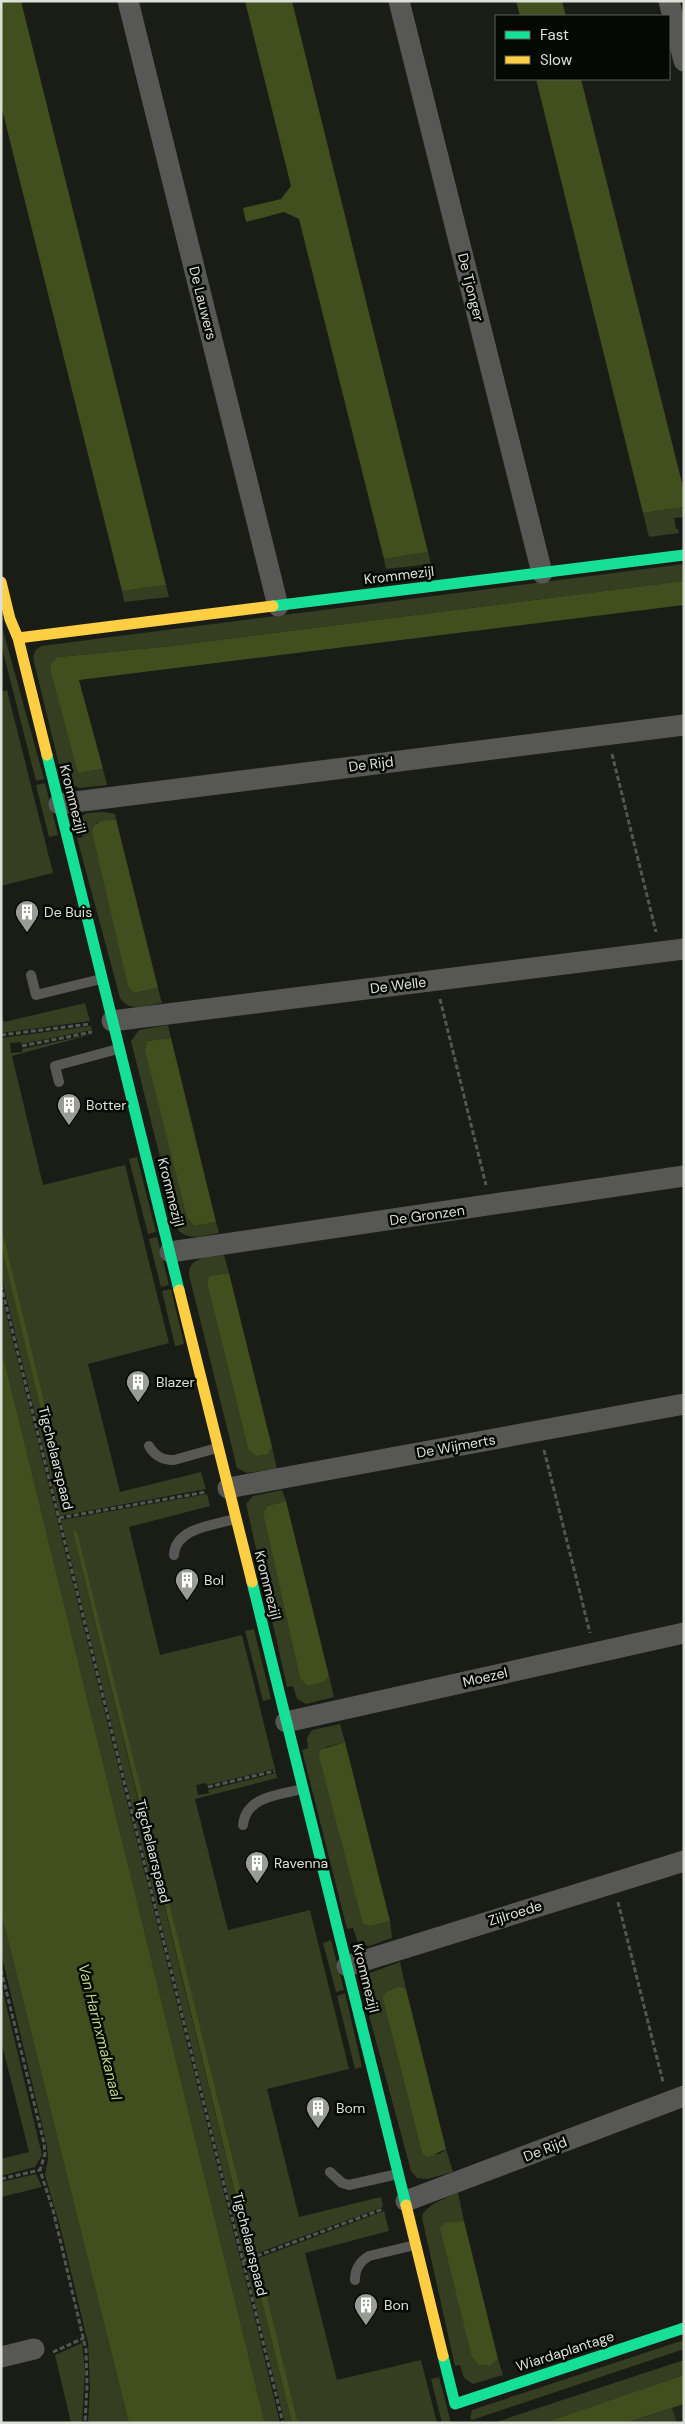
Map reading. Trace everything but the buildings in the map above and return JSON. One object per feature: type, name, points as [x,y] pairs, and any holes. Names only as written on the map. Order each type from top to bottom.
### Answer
[{"type":"street","name":"De Lauwers","points":[[128,1],[278,606]]},
{"type":"street","name":"De Tjonger","points":[[399,1],[542,573]]},
{"type":"street","points":[[669,1],[684,61]]},
{"type":"street","name":"Krommezijl","points":[[455,2404],[416,2245],[396,2205],[399,2174],[236,1519],[218,1490],[218,1448],[119,1049],[100,1025],[102,979],[18,638],[684,555]]},
{"type":"street","points":[[1,582],[10,619],[18,638]]},
{"type":"street","name":"De Rijd","points":[[58,804],[684,725]]},
{"type":"street","name":"De Welle","points":[[100,1025],[437,980],[684,950]]},
{"type":"street","name":"De Gronzen","points":[[170,1252],[684,1176]]},
{"type":"street","name":"De Wijmerts","points":[[218,1490],[684,1404]]},
{"type":"street","name":"Moezel","points":[[286,1722],[684,1633]]},
{"type":"street","name":"Zijlroede","points":[[347,1966],[684,1861]]},
{"type":"street","name":"De Rijd","points":[[396,2205],[676,2100]]},
{"type":"street","name":"Wiardaplantage","points":[[455,2404],[684,2328]]},
{"type":"street","points":[[1,2357],[34,2349]]},
{"type":"lane","points":[[31,975],[36,995],[102,979]]},
{"type":"lane","points":[[59,1082],[55,1066],[119,1049]]},
{"type":"lane","points":[[149,1446],[153,1452],[166,1460],[174,1460],[218,1448]]},
{"type":"lane","points":[[174,1555],[176,1544],[184,1535],[236,1519]]},
{"type":"lane","points":[[243,1825],[247,1811],[257,1801],[303,1789]]},
{"type":"lane","points":[[330,2172],[342,2183],[349,2185],[399,2174]]},
{"type":"lane","points":[[355,2280],[358,2266],[369,2256],[416,2245]]},
{"type":"path","points":[[609,735],[656,930],[658,953]]},
{"type":"path","points":[[437,980],[490,1205]]},
{"type":"path","points":[[1,1035],[100,1025]]},
{"type":"path","points":[[22,1046],[100,1025]]},
{"type":"path","name":"Tigchelaarspaad","points":[[1,1285],[283,2423]]},
{"type":"path","points":[[540,1431],[594,1653]]},
{"type":"path","points":[[59,1518],[218,1490]]},
{"type":"path","points":[[208,1787],[278,1770]]},
{"type":"path","points":[[613,1883],[676,2100]]},
{"type":"path","points":[[1,1970],[44,2143],[45,2154],[40,2170],[53,2210],[84,2338],[88,2363],[85,2423]]},
{"type":"path","points":[[1,2179],[40,2170]]},
{"type":"path","points":[[243,2261],[396,2205]]},
{"type":"path","points":[[34,2349],[44,2354],[55,2352],[84,2338]]},
{"type":"shaded area","points":[[684,507],[684,517],[674,518],[676,529],[678,529],[679,533],[649,537],[643,513]]},
{"type":"shaded area","points":[[428,552],[431,564],[386,569],[384,559]]},
{"type":"shaded area","points":[[684,564],[684,581],[172,646],[58,657],[78,773],[103,769],[107,785],[80,788],[73,786],[67,772],[61,773],[33,658],[35,651],[41,646]]},
{"type":"shaded area","points":[[166,585],[169,597],[124,602],[122,591]]},
{"type":"shaded area","points":[[1,623],[44,779],[36,781],[1,644]]},
{"type":"shaded area","points":[[7,690],[53,873],[1,886],[1,692]]},
{"type":"shaded area","points":[[45,783],[58,835],[49,837],[36,785]]},
{"type":"shaded area","points":[[104,812],[115,814],[116,819],[96,823],[135,993],[158,988],[162,1003],[134,1007],[124,1003],[120,998],[77,838],[83,837],[79,826],[82,816],[87,813]]},
{"type":"shaded area","points":[[85,1003],[90,1021],[1,1033],[1,1014],[4,1022]]},
{"type":"shaded area","points":[[168,1025],[171,1038],[147,1041],[146,1050],[187,1218],[195,1226],[216,1222],[219,1233],[193,1237],[183,1234],[178,1230],[131,1041],[139,1030]]},
{"type":"shaded area","points":[[91,1026],[92,1030],[21,1044],[21,1042],[10,1043],[11,1053],[22,1052],[22,1049],[93,1034],[12,1056],[43,1185],[125,1165],[169,1343],[88,1364],[120,1492],[201,1472],[206,1489],[60,1516],[1,1276],[1,1245],[66,1505],[69,1502],[1,1225],[1,1038]]},
{"type":"shaded area","points":[[137,1157],[156,1232],[148,1234],[129,1159]]},
{"type":"shaded area","points":[[157,1237],[169,1285],[161,1287],[149,1239]]},
{"type":"shaded area","points":[[224,1255],[229,1273],[209,1276],[207,1283],[248,1449],[257,1456],[267,1455],[272,1447],[277,1469],[247,1473],[237,1468],[189,1275],[192,1264],[196,1261],[207,1257]]},
{"type":"shaded area","points":[[171,1289],[184,1344],[175,1346],[162,1291]]},
{"type":"shaded area","points":[[1,1293],[280,2423],[265,2423],[1,1347]]},
{"type":"shaded area","points":[[282,1490],[286,1501],[267,1506],[263,1513],[300,1679],[308,1686],[324,1682],[329,1676],[334,1697],[306,1704],[297,1699],[293,1686],[287,1687],[246,1504],[253,1496]]},
{"type":"shaded area","points":[[207,1494],[210,1506],[129,1527],[160,1655],[242,1635],[275,1769],[207,1785],[206,1783],[196,1785],[198,1795],[209,1793],[208,1790],[276,1773],[277,1778],[195,1799],[228,1930],[310,1910],[349,2069],[267,2089],[299,2217],[381,2197],[383,2207],[244,2258],[61,1520]],"holes":[[[72,1532],[249,2247],[248,2246]]]},
{"type":"shaded area","points":[[254,1629],[271,1699],[263,1701],[245,1631]]},
{"type":"shaded area","points":[[340,1724],[345,1742],[326,1747],[371,1926],[390,1921],[392,1938],[369,1946],[358,1943],[353,1928],[347,1929],[302,1750],[308,1748],[307,1738],[312,1730]]},
{"type":"shaded area","points":[[1,1913],[129,2423],[88,2423],[90,2387],[88,2343],[60,2226],[45,2175],[48,2159],[47,2146],[1,1953]]},
{"type":"shaded area","points":[[331,1940],[344,1990],[336,1992],[323,1943]]},
{"type":"shaded area","points":[[400,1962],[406,1989],[399,1986],[382,1996],[422,2153],[439,2154],[446,2149],[453,2172],[427,2179],[417,2178],[411,2171],[363,1993],[368,1992],[366,1981],[370,1973]]},
{"type":"shaded area","points":[[1,1983],[42,2155],[35,2167],[1,2176],[1,2159],[29,2152],[1,2041]]},
{"type":"shaded area","points":[[345,1993],[362,2067],[355,2069],[337,1996]]},
{"type":"shaded area","points":[[36,2174],[42,2187],[1,2197],[1,2182]]},
{"type":"shaded area","points":[[458,2192],[464,2221],[446,2222],[479,2365],[490,2366],[498,2359],[503,2375],[473,2384],[464,2378],[460,2365],[455,2366],[422,2218],[423,2213],[433,2204]]},
{"type":"shaded area","points":[[384,2211],[389,2231],[305,2253],[337,2380],[421,2360],[437,2423],[298,2423],[261,2273],[255,2274],[292,2423],[285,2423],[245,2263]]},
{"type":"shaded area","points":[[684,2340],[684,2349],[472,2420],[470,2418],[472,2410]]},
{"type":"shaded area","points":[[82,2343],[85,2370],[82,2423],[71,2423],[55,2355]]},
{"type":"shaded area","points":[[684,2360],[684,2375],[543,2423],[493,2423]]},
{"type":"shaded area","points":[[439,2377],[451,2423],[442,2423],[431,2379]]},
{"type":"shaded area","points":[[684,2404],[684,2423],[677,2423],[672,2408]]},
{"type":"shaded area","points":[[672,2408],[677,2423],[625,2423]]},
{"type":"water","points":[[1,1],[21,1],[166,585],[122,591],[1,105]]},
{"type":"water","points":[[245,1],[292,1],[428,552],[384,559],[299,219],[284,212],[246,222],[243,208],[281,199],[291,186]]},
{"type":"water","points":[[516,1],[562,1],[566,15],[520,15]]},
{"type":"water","points":[[536,80],[581,80],[684,491],[684,507],[643,513]]},
{"type":"water","points":[[684,581],[684,605],[79,680],[103,769],[78,773],[51,672],[51,664],[58,657],[172,646]]},
{"type":"water","points":[[116,819],[158,988],[134,993],[128,986],[92,832],[98,823]]},
{"type":"water","points":[[171,1038],[216,1222],[195,1226],[187,1218],[145,1050],[147,1041]]},
{"type":"water","points":[[1,1225],[69,1502],[68,1505],[64,1503],[1,1245]]},
{"type":"water","points":[[229,1273],[272,1447],[267,1455],[256,1456],[248,1449],[207,1283],[209,1276]]},
{"type":"water","name":"Van Harinxmakanaal","points":[[1,1347],[265,2423],[129,2423],[1,1913]]},
{"type":"water","points":[[286,1501],[329,1676],[324,1682],[308,1686],[300,1679],[263,1513],[267,1506]]},
{"type":"water","points":[[73,1530],[77,1532],[254,2245],[251,2248],[248,2246]]},
{"type":"water","points":[[345,1742],[390,1921],[371,1926],[363,1924],[319,1756],[320,1750]]},
{"type":"water","points":[[399,1986],[406,1989],[446,2149],[428,2157],[422,2153],[382,1996]]},
{"type":"water","points":[[464,2221],[498,2359],[490,2366],[479,2365],[472,2357],[440,2228],[446,2222]]},
{"type":"water","points":[[258,2271],[261,2272],[298,2423],[292,2423],[255,2274]]},
{"type":"water","points":[[684,2375],[684,2404],[625,2423],[543,2423]]},
{"type":"traffic: fast","points":[[273,606],[684,555]]},
{"type":"traffic: fast","points":[[47,755],[179,1290]]},
{"type":"traffic: fast","points":[[252,1582],[406,2205]]},
{"type":"traffic: fast","points":[[443,2356],[455,2404],[684,2328]]},
{"type":"traffic: slow","points":[[1,582],[10,619],[18,638],[47,755]]},
{"type":"traffic: slow","points":[[18,638],[273,606]]},
{"type":"traffic: slow","points":[[179,1290],[252,1582]]},
{"type":"traffic: slow","points":[[406,2205],[443,2356]]},
{"type":"place","name":"De Buis","points":[[27,933]]},
{"type":"place","name":"Botter","points":[[69,1126]]},
{"type":"place","name":"Blazer","points":[[138,1403]]},
{"type":"place","name":"Bol","points":[[187,1601]]},
{"type":"place","name":"Ravenna","points":[[257,1884]]},
{"type":"place","name":"Bom","points":[[318,2129]]},
{"type":"place","name":"Bon","points":[[366,2326]]}]
